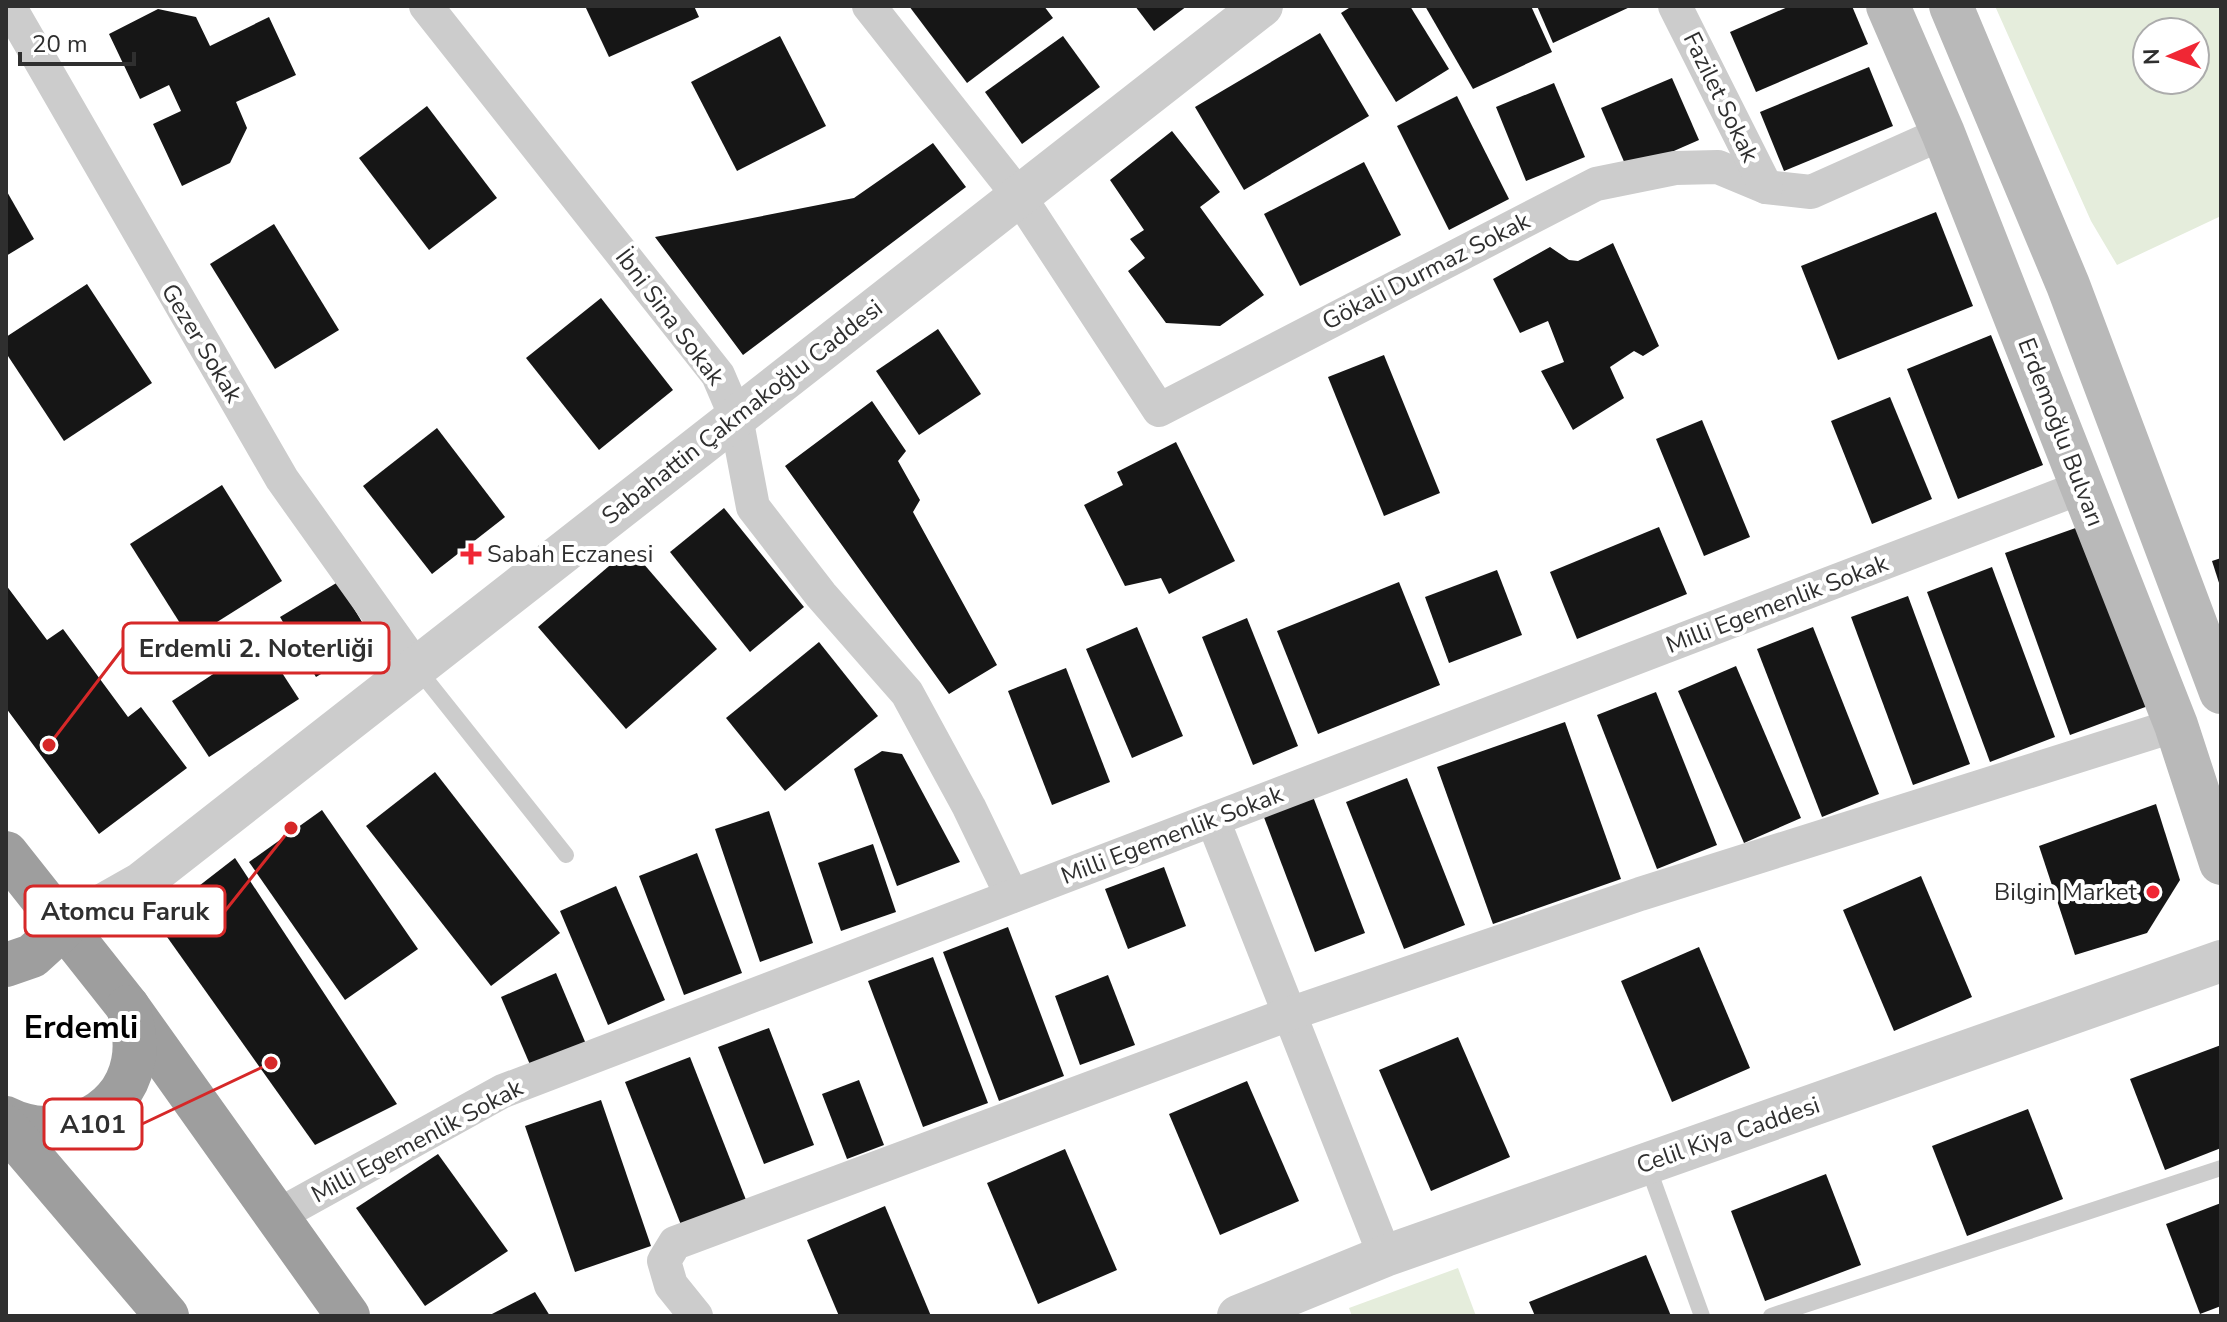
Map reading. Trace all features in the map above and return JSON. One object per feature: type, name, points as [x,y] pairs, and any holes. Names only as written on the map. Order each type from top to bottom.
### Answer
[{"type":"highway","points":[[6,853],[128,1007],[348,1316]]},
{"type":"highway","points":[[6,965],[32,956],[65,926]]},
{"type":"highway","points":[[6,1118],[21,1126],[48,1130],[77,1125],[102,1112],[122,1090],[133,1064],[135,1035],[128,1007]]},
{"type":"highway","points":[[6,1127],[167,1316]]},
{"type":"main road","name":"Erdemoğlu Bulvarı","points":[[1888,6],[1943,133],[2176,725],[2221,863]]},
{"type":"main road","points":[[1951,6],[2068,285],[2221,692]]},
{"type":"street","name":"Gezer Sokak","points":[[9,6],[282,479],[416,667]]},
{"type":"street","name":"İbni Sina Sokak","points":[[426,6],[718,375],[736,417],[753,507],[821,595],[907,693],[969,807],[1012,896]]},
{"type":"street","points":[[869,6],[1019,196]]},
{"type":"street","name":"Sabahattin Çakmakoğlu Caddesi","points":[[65,926],[141,883],[1262,6]]},
{"type":"street","name":"Fazilet Sokak","points":[[1675,6],[1766,187]]},
{"type":"street","name":"Gökali Durmaz Sokak","points":[[1019,196],[1159,410],[1596,184],[1675,168],[1718,167],[1766,187],[1811,192],[1943,133]]},
{"type":"street","name":"Milli Egemenlik Sokak","points":[[277,1216],[503,1091],[2082,487]]},
{"type":"street","points":[[696,1316],[671,1285],[664,1261],[675,1243],[1292,1013],[1640,894],[2176,725]]},
{"type":"street","points":[[1213,820],[1292,1013],[1385,1256]]},
{"type":"street","name":"Celil Kiya Caddesi","points":[[1238,1316],[1385,1256],[2221,961]]},
{"type":"lane","points":[[416,667],[566,855]]},
{"type":"lane","points":[[1647,1164],[1702,1316]]},
{"type":"lane","points":[[1771,1316],[2221,1168]]},
{"type":"green space","points":[[1995,6],[2221,6],[2221,216],[2117,265],[2091,221]]},
{"type":"green space","points":[[1458,1268],[1476,1316],[1352,1316],[1349,1308]]},
{"type":"building","points":[[585,6],[694,6],[699,17],[609,57]]},
{"type":"building","points":[[909,6],[1044,6],[1053,18],[967,83]]},
{"type":"building","points":[[1135,6],[1187,6],[1154,31]]},
{"type":"building","points":[[1352,6],[1410,6],[1449,69],[1396,102],[1341,13]]},
{"type":"building","points":[[1425,6],[1531,6],[1552,52],[1473,89]]},
{"type":"building","points":[[1537,6],[1632,6],[1553,43]]},
{"type":"building","points":[[1790,6],[1852,6],[1868,44],[1756,92],[1730,32]]},
{"type":"building","points":[[158,9],[196,17],[210,46],[269,17],[296,75],[236,102],[247,128],[230,163],[182,186],[153,124],[181,111],[169,85],[140,99],[109,34]]},
{"type":"building","points":[[1320,33],[1369,116],[1244,190],[1195,107]]},
{"type":"building","points":[[780,36],[826,126],[737,171],[691,82]]},
{"type":"building","points":[[1063,36],[1100,87],[1022,144],[985,92]]},
{"type":"building","points":[[1869,67],[1893,126],[1784,171],[1760,112]]},
{"type":"building","points":[[1672,78],[1699,140],[1628,171],[1601,108]]},
{"type":"building","points":[[1554,83],[1585,157],[1526,181],[1496,107]]},
{"type":"building","points":[[1457,96],[1509,199],[1449,230],[1397,126]]},
{"type":"building","points":[[427,106],[497,198],[429,250],[359,158]]},
{"type":"building","points":[[1172,131],[1220,192],[1200,207],[1264,295],[1220,326],[1166,323],[1128,271],[1145,258],[1130,239],[1144,230],[1110,180]]},
{"type":"building","points":[[933,143],[966,187],[743,355],[655,237],[854,198]]},
{"type":"building","points":[[1364,162],[1401,235],[1300,286],[1264,214]]},
{"type":"building","points":[[6,190],[34,239],[6,256]]},
{"type":"building","points":[[1936,212],[1973,306],[1838,360],[1801,266]]},
{"type":"building","points":[[274,224],[339,330],[275,369],[210,264]]},
{"type":"building","points":[[1613,243],[1659,346],[1643,356],[1634,351],[1610,367],[1624,398],[1573,430],[1541,371],[1564,362],[1548,321],[1520,333],[1493,279],[1550,247],[1569,260],[1578,261]]},
{"type":"building","points":[[87,284],[152,383],[64,441],[6,353],[6,337]]},
{"type":"building","points":[[601,298],[673,390],[599,450],[526,358]]},
{"type":"building","points":[[938,329],[981,394],[919,435],[876,371]]},
{"type":"building","points":[[1991,335],[2043,465],[1958,499],[1907,369]]},
{"type":"building","points":[[1384,355],[1440,493],[1384,516],[1328,377]]},
{"type":"building","points":[[1890,397],[1932,499],[1872,524],[1831,421]]},
{"type":"building","points":[[872,401],[906,451],[898,461],[920,500],[913,512],[997,665],[949,694],[785,466]]},
{"type":"building","points":[[1702,420],[1750,537],[1704,556],[1656,439]]},
{"type":"building","points":[[437,428],[505,517],[432,574],[363,486]]},
{"type":"building","points":[[1176,442],[1235,561],[1169,594],[1161,578],[1125,586],[1084,505],[1123,485],[1117,472]]},
{"type":"building","points":[[222,485],[282,581],[190,639],[130,544]]},
{"type":"building","points":[[724,508],[804,607],[750,652],[670,552]]},
{"type":"building","points":[[2084,525],[2148,706],[2070,735],[2005,553]]},
{"type":"building","points":[[1659,527],[1687,594],[1577,639],[1550,572]]},
{"type":"building","points":[[630,548],[717,649],[626,729],[538,627]]},
{"type":"building","points":[[2221,558],[2221,586],[2220,586],[2212,561]]},
{"type":"building","points":[[1992,567],[2055,737],[1990,762],[1927,592]]},
{"type":"building","points":[[1497,570],[1522,635],[1449,663],[1425,597]]},
{"type":"building","points":[[338,582],[374,642],[316,677],[280,617]]},
{"type":"building","points":[[1399,582],[1440,685],[1318,734],[1277,631]]},
{"type":"building","points":[[6,585],[47,640],[63,629],[128,717],[141,707],[187,768],[99,834],[6,708]]},
{"type":"building","points":[[1908,596],[1970,764],[1913,785],[1851,617]]},
{"type":"building","points":[[1247,618],[1298,746],[1253,765],[1202,637]]},
{"type":"building","points":[[1137,627],[1183,736],[1132,758],[1086,649]]},
{"type":"building","points":[[1813,627],[1879,794],[1822,817],[1757,649]]},
{"type":"building","points":[[262,642],[299,699],[209,757],[172,701]]},
{"type":"building","points":[[819,642],[878,716],[785,791],[726,718]]},
{"type":"building","points":[[1736,666],[1801,818],[1744,843],[1678,691]]},
{"type":"building","points":[[1066,668],[1110,782],[1052,805],[1008,691]]},
{"type":"building","points":[[1656,692],[1717,845],[1657,869],[1597,715]]},
{"type":"building","points":[[1565,722],[1621,879],[1493,924],[1437,767]]},
{"type":"building","points":[[882,751],[902,754],[960,862],[897,886],[854,769]]},
{"type":"building","points":[[435,772],[560,933],[491,986],[366,826]]},
{"type":"building","points":[[1407,778],[1465,925],[1404,949],[1346,802]]},
{"type":"building","points":[[1312,794],[1365,933],[1315,952],[1262,812]]},
{"type":"building","points":[[2156,804],[2180,880],[2147,933],[2075,955],[2039,846]]},
{"type":"building","points":[[322,810],[418,949],[345,1000],[249,862]]},
{"type":"building","points":[[769,811],[813,943],[760,962],[715,829]]},
{"type":"building","points":[[873,844],[896,912],[841,931],[818,863]]},
{"type":"building","points":[[697,853],[742,973],[684,995],[639,876]]},
{"type":"building","points":[[235,858],[397,1104],[315,1145],[155,920]]},
{"type":"building","points":[[1164,867],[1186,926],[1128,949],[1105,889]]},
{"type":"building","points":[[1921,876],[1972,997],[1894,1031],[1843,910]]},
{"type":"building","points":[[616,886],[665,1000],[608,1025],[560,911]]},
{"type":"building","points":[[1008,927],[1064,1076],[999,1101],[943,952]]},
{"type":"building","points":[[1699,947],[1750,1068],[1672,1102],[1621,981]]},
{"type":"building","points":[[933,957],[988,1103],[923,1127],[868,981]]},
{"type":"building","points":[[556,973],[586,1044],[531,1067],[501,997]]},
{"type":"building","points":[[1108,975],[1135,1045],[1080,1065],[1055,996]]},
{"type":"building","points":[[769,1028],[814,1145],[764,1164],[718,1047]]},
{"type":"building","points":[[1458,1037],[1510,1157],[1431,1191],[1379,1070]]},
{"type":"building","points":[[2221,1045],[2221,1148],[2165,1170],[2130,1079]]},
{"type":"building","points":[[690,1057],[748,1205],[683,1230],[625,1082]]},
{"type":"building","points":[[859,1080],[884,1145],[847,1159],[822,1094]]},
{"type":"building","points":[[1247,1081],[1299,1201],[1220,1235],[1169,1114]]},
{"type":"building","points":[[601,1100],[651,1246],[575,1272],[525,1126]]},
{"type":"building","points":[[2028,1109],[2063,1199],[1967,1236],[1932,1146]]},
{"type":"building","points":[[1065,1149],[1117,1270],[1038,1304],[987,1183]]},
{"type":"building","points":[[438,1154],[508,1251],[425,1306],[356,1208]]},
{"type":"building","points":[[1826,1174],[1861,1265],[1765,1301],[1731,1211]]},
{"type":"building","points":[[2221,1203],[2221,1306],[2200,1314],[2166,1224]]},
{"type":"building","points":[[885,1206],[931,1316],[839,1316],[807,1240]]},
{"type":"building","points":[[1646,1255],[1671,1316],[1535,1316],[1529,1302]]},
{"type":"building","points":[[535,1292],[550,1316],[488,1316]]},
{"type":"place","name":"Sabah Eczanesi","points":[[471,554]]},
{"type":"place","name":"Erdemli 2. Noterliği","points":[[49,745]]},
{"type":"place","name":"Atomcu Faruk","points":[[291,828]]},
{"type":"place","name":"Bilgin Market","points":[[2153,892]]},
{"type":"place","name":"A101","points":[[271,1063]]},
{"type":"district","name":"Erdemli","points":[[81,1027]]}]
